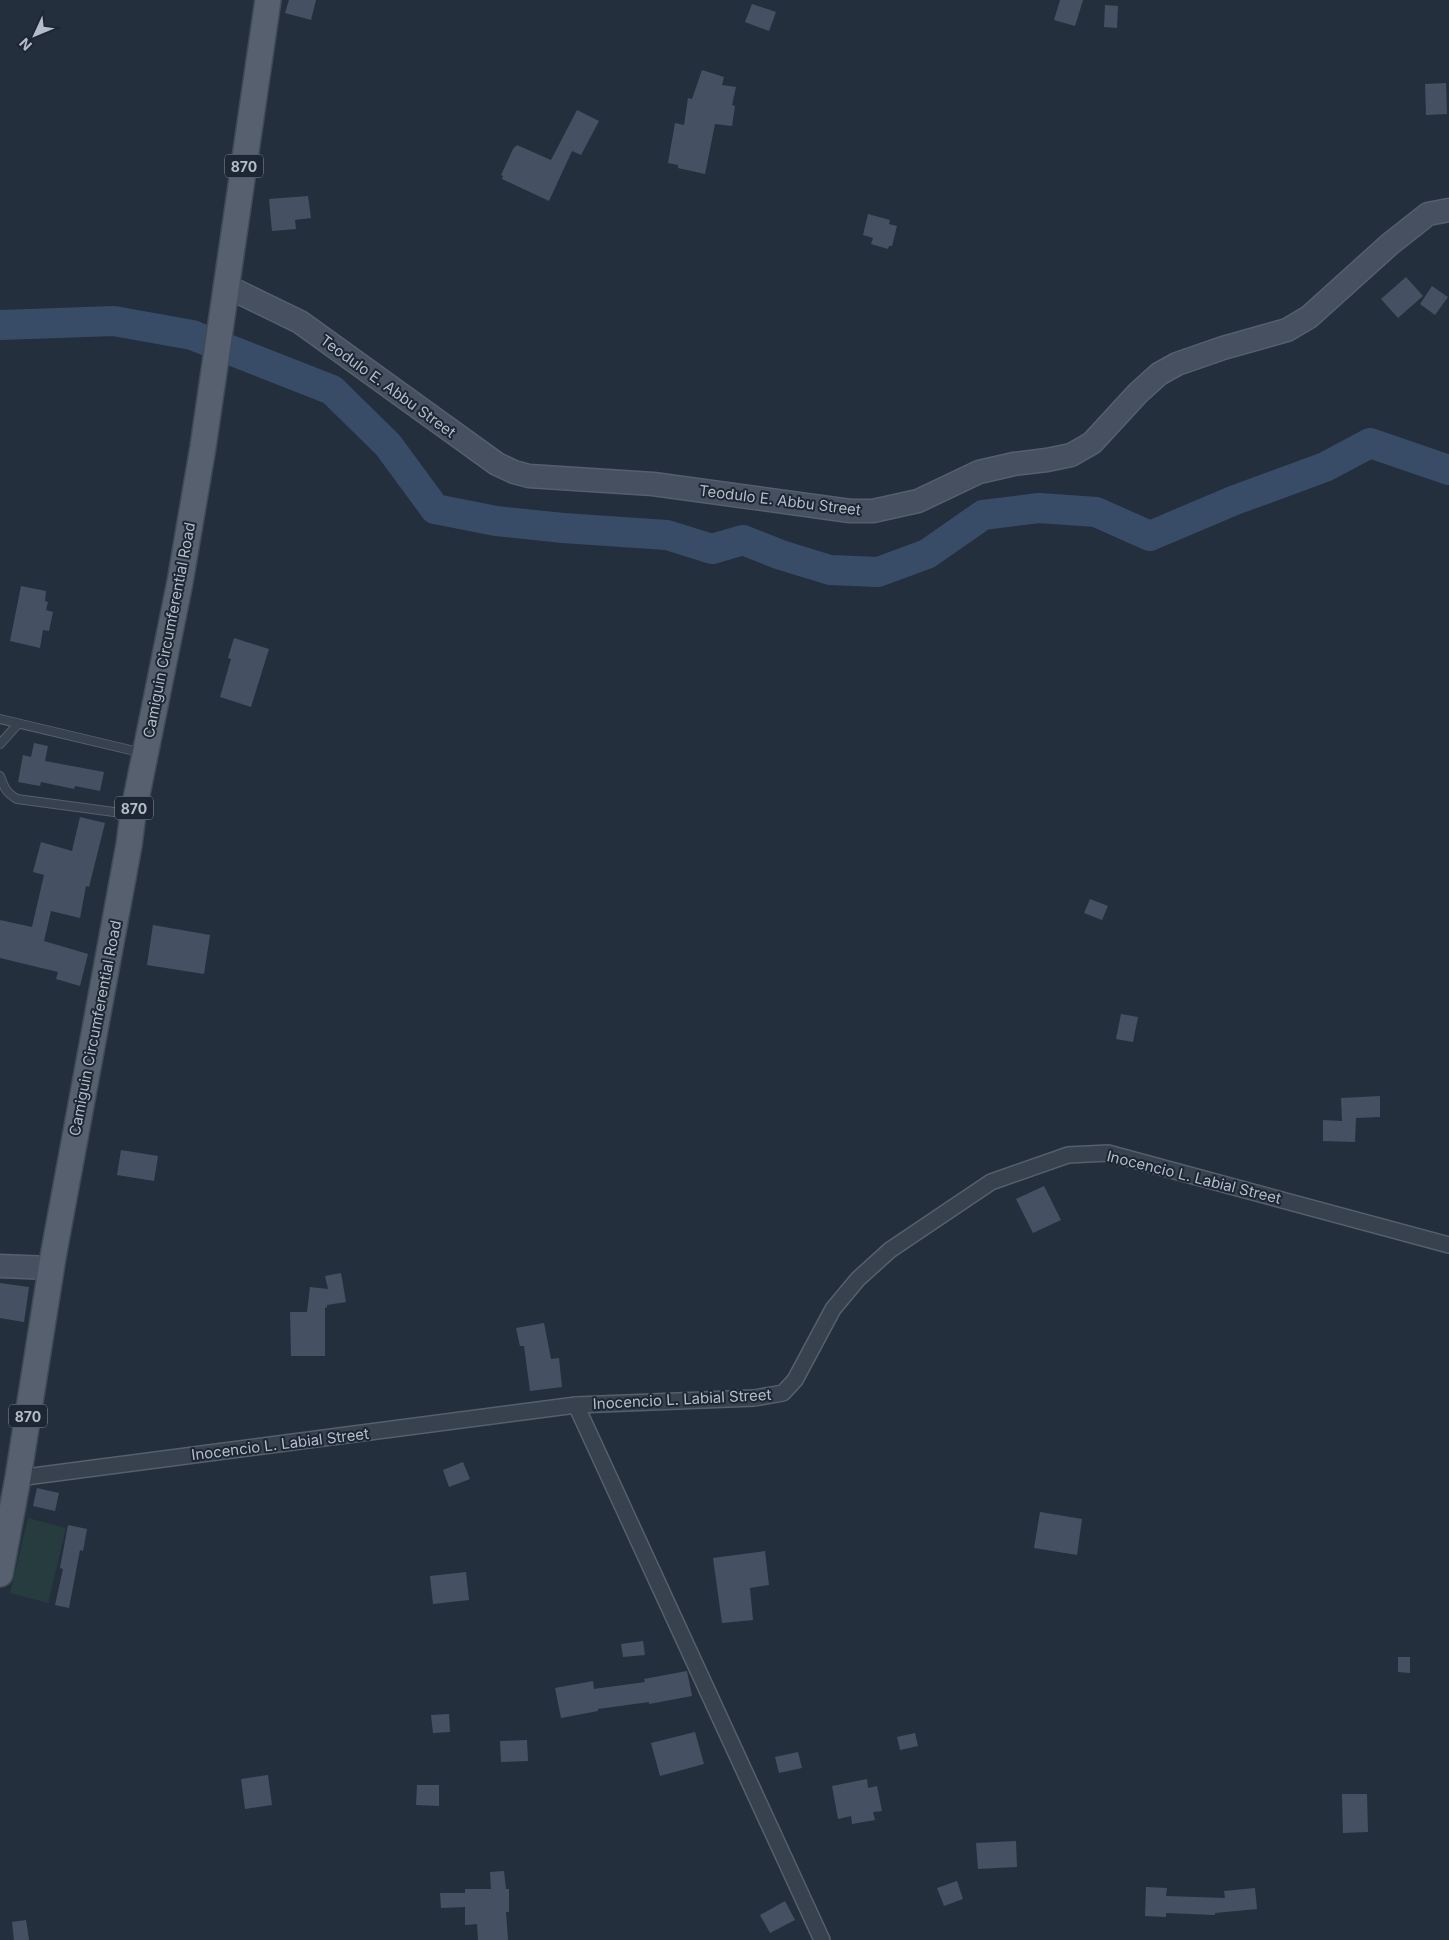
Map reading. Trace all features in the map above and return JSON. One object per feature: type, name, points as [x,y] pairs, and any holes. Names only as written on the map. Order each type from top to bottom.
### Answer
[{"type":"main road","name":"Camiguin Circumferential Road","points":[[52,1263],[133,814],[180,582],[216,360],[268,0]]},
{"type":"main road","name":"870","points":[[0,1574],[18,1478],[52,1263]]},
{"type":"street","name":"Teodulo E. Abbu Street","points":[[226,286],[300,322],[461,440],[497,464],[514,472],[530,476],[653,484],[850,510],[873,511],[918,501],[979,472],[1071,454],[1092,443],[1138,393],[1159,374],[1177,364],[1223,348],[1287,330],[1310,317],[1390,244],[1428,214],[1449,210]]},
{"type":"street","name":"Inocencio L. Labial Street","points":[[18,1478],[576,1405],[754,1398],[783,1393],[795,1380],[833,1309],[858,1279],[890,1250],[991,1182],[1068,1155],[1108,1153],[1449,1245]]},
{"type":"street","points":[[0,1266],[52,1263]]},
{"type":"street","points":[[576,1405],[822,1940]]},
{"type":"lane","points":[[0,719],[145,753]]},
{"type":"lane","points":[[0,744],[18,724]]},
{"type":"lane","points":[[0,776],[5,790],[9,795],[17,799],[133,814]]},
{"type":"green space","points":[[28,1518],[66,1528],[48,1603],[10,1593]]},
{"type":"building","points":[[289,0],[316,0],[311,20],[285,13]]},
{"type":"building","points":[[1060,0],[1083,0],[1075,26],[1054,20]]},
{"type":"building","points":[[752,4],[776,12],[769,31],[745,22]]},
{"type":"building","points":[[1105,5],[1118,6],[1117,28],[1104,27]]},
{"type":"building","points":[[702,70],[724,77],[722,85],[736,87],[732,105],[735,106],[732,126],[715,124],[705,174],[678,168],[678,165],[668,163],[675,123],[684,125],[688,98],[692,99]]},
{"type":"building","points":[[1446,83],[1447,114],[1426,115],[1425,84]]},
{"type":"building","points":[[577,110],[599,121],[581,155],[572,151],[549,201],[502,179],[503,176],[501,175],[513,149],[517,145],[551,160]]},
{"type":"building","points":[[308,196],[311,218],[295,220],[296,229],[272,231],[269,199]]},
{"type":"building","points":[[868,214],[890,220],[889,224],[897,226],[892,246],[889,246],[888,249],[871,244],[873,238],[863,235]]},
{"type":"building","points":[[1406,277],[1423,296],[1398,318],[1381,299]]},
{"type":"building","points":[[1432,286],[1448,297],[1435,315],[1420,304]]},
{"type":"building","points":[[21,586],[46,591],[45,601],[48,602],[46,610],[53,612],[49,631],[43,630],[40,648],[10,641]]},
{"type":"building","points":[[234,638],[269,649],[251,707],[220,697],[231,659],[228,658]]},
{"type":"building","points":[[34,743],[48,746],[45,761],[104,772],[100,791],[75,786],[74,789],[41,782],[40,786],[18,782],[23,755],[31,757]]},
{"type":"building","points":[[80,817],[105,823],[89,887],[86,886],[80,918],[51,911],[44,941],[88,954],[80,986],[56,979],[58,972],[0,958],[0,920],[32,927],[44,875],[33,872],[41,842],[72,851]]},
{"type":"building","points":[[1090,899],[1108,906],[1102,920],[1084,913]]},
{"type":"building","points":[[153,925],[210,935],[204,974],[147,965]]},
{"type":"building","points":[[1121,1014],[1138,1017],[1133,1042],[1116,1039]]},
{"type":"building","points":[[1380,1096],[1380,1117],[1356,1118],[1355,1142],[1323,1141],[1323,1120],[1342,1121],[1341,1098]]},
{"type":"building","points":[[121,1150],[158,1156],[154,1181],[117,1175]]},
{"type":"building","points":[[1044,1186],[1061,1220],[1033,1233],[1016,1199]]},
{"type":"building","points":[[341,1273],[346,1302],[325,1307],[325,1356],[291,1356],[290,1312],[307,1312],[310,1287],[328,1289],[325,1276]]},
{"type":"building","points":[[0,1283],[29,1287],[24,1322],[0,1318]]},
{"type":"building","points":[[544,1323],[551,1359],[559,1358],[562,1387],[530,1391],[524,1346],[520,1346],[516,1328]]},
{"type":"building","points":[[463,1462],[470,1479],[449,1487],[443,1470]]},
{"type":"building","points":[[37,1488],[59,1493],[55,1511],[33,1506]]},
{"type":"building","points":[[1040,1512],[1082,1519],[1077,1555],[1034,1548]]},
{"type":"building","points":[[68,1525],[87,1529],[83,1551],[80,1550],[69,1608],[55,1605],[63,1569],[60,1568]]},
{"type":"building","points":[[765,1551],[769,1585],[750,1588],[753,1620],[722,1623],[713,1558]]},
{"type":"building","points":[[466,1572],[469,1600],[433,1604],[430,1576]]},
{"type":"building","points":[[643,1641],[645,1655],[623,1657],[621,1644]]},
{"type":"building","points":[[1398,1657],[1410,1657],[1410,1673],[1398,1672]]},
{"type":"building","points":[[687,1671],[692,1696],[649,1704],[649,1702],[598,1709],[598,1711],[561,1718],[555,1688],[593,1681],[594,1689],[645,1682],[644,1679]]},
{"type":"building","points":[[449,1714],[450,1732],[433,1733],[431,1715]]},
{"type":"building","points":[[695,1732],[704,1764],[660,1776],[651,1743]]},
{"type":"building","points":[[915,1733],[918,1746],[900,1750],[897,1737]]},
{"type":"building","points":[[527,1740],[528,1761],[501,1762],[500,1741]]},
{"type":"building","points":[[798,1752],[802,1768],[779,1773],[775,1757]]},
{"type":"building","points":[[268,1775],[272,1805],[245,1809],[241,1779]]},
{"type":"building","points":[[867,1779],[868,1788],[877,1786],[882,1811],[873,1812],[875,1820],[852,1824],[851,1816],[838,1819],[832,1786]]},
{"type":"building","points":[[417,1785],[439,1785],[439,1806],[416,1805]]},
{"type":"building","points":[[1342,1794],[1367,1794],[1368,1832],[1343,1833]]},
{"type":"building","points":[[1016,1841],[1017,1867],[978,1869],[976,1843]]},
{"type":"building","points":[[504,1871],[506,1889],[509,1889],[509,1912],[506,1912],[508,1940],[478,1940],[477,1924],[465,1925],[465,1907],[441,1908],[440,1893],[465,1893],[465,1889],[491,1889],[490,1872]]},
{"type":"building","points":[[957,1881],[963,1899],[944,1906],[937,1888]]},
{"type":"building","points":[[1146,1887],[1167,1888],[1166,1896],[1225,1898],[1224,1891],[1255,1888],[1257,1909],[1215,1913],[1215,1915],[1166,1913],[1166,1917],[1145,1916]]},
{"type":"building","points":[[785,1901],[795,1920],[770,1933],[760,1915]]},
{"type":"building","points":[[26,1920],[29,1940],[14,1940],[12,1922]]},
{"type":"waterway","points":[[0,325],[114,321],[192,335],[332,390],[388,445],[435,509],[496,521],[563,528],[667,535],[712,549],[743,540],[781,555],[830,570],[878,572],[927,554],[983,515],[1039,508],[1096,512],[1150,536],[1235,500],[1325,467],[1370,443],[1449,470]]}]
